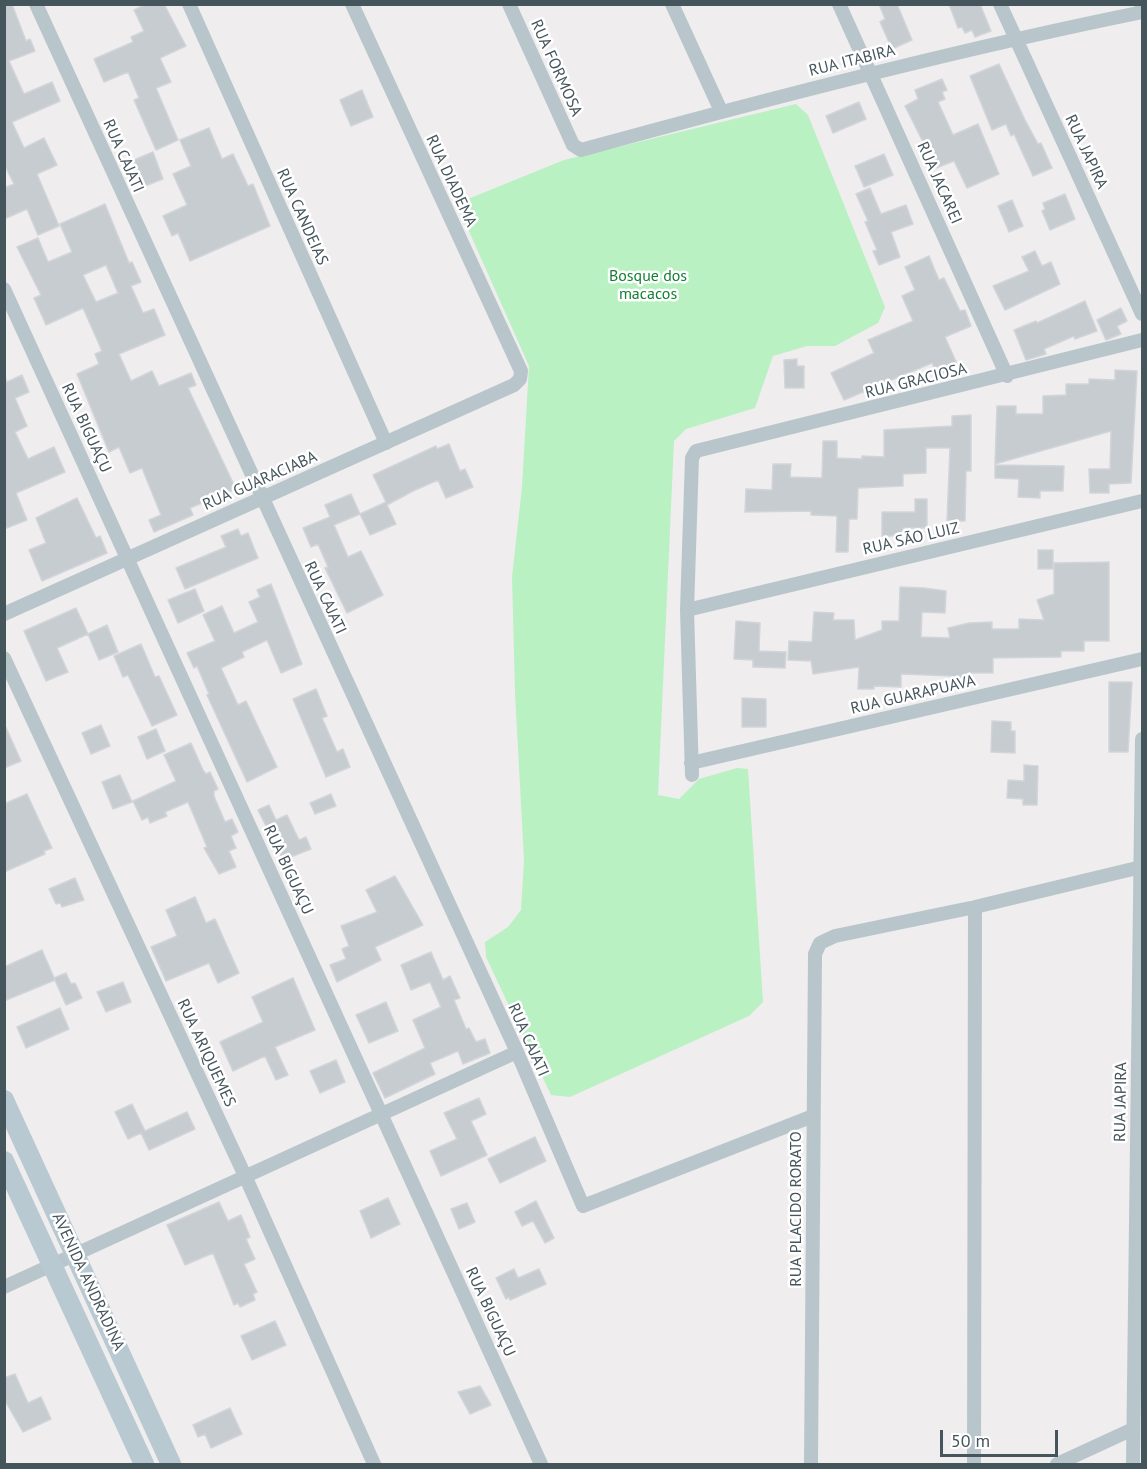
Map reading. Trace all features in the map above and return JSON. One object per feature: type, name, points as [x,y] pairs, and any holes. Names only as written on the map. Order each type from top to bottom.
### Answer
[{"type":"main road","name":"AVENIDA ANDRADINA","points":[[4,1100],[171,1464]]},
{"type":"main road","name":"AVENIDA ANDRADINA","points":[[4,1161],[144,1464]]},
{"type":"street","name":"RUA CAJATI","points":[[36,4],[260,498],[517,1052],[583,1206],[813,1116]]},
{"type":"street","name":"RUA CANDEIAS","points":[[189,4],[386,443]]},
{"type":"street","name":"RUA DIADEMA","points":[[352,4],[521,371]]},
{"type":"street","name":"RUA FORMOSA","points":[[509,4],[573,145]]},
{"type":"street","points":[[672,4],[721,111]]},
{"type":"street","name":"RUA JACAREI","points":[[839,4],[1007,376]]},
{"type":"street","name":"RUA JAPIRA","points":[[1000,4],[1143,314]]},
{"type":"street","name":"RUA ITABIRA","points":[[573,145],[582,150],[721,111],[871,73],[1015,38],[1138,13],[1143,9]]},
{"type":"street","name":"RUA BIGUAÇU","points":[[4,290],[541,1464]]},
{"type":"street","name":"RUA GRACIOSA","points":[[687,609],[693,458],[696,451],[1007,376],[1143,340]]},
{"type":"street","name":"RUA GUARACIABA","points":[[4,614],[514,386],[520,379],[521,371]]},
{"type":"street","name":"RUA SÃO LUIZ","points":[[687,609],[1143,501]]},
{"type":"street","name":"RUA GUARAPUAVA","points":[[687,609],[691,769],[1143,659]]},
{"type":"street","name":"RUA ARIQUEMES","points":[[4,658],[246,1178],[374,1464]]},
{"type":"street","name":"RUA JAPIRA","points":[[1133,1464],[1143,739]]},
{"type":"street","points":[[974,1464],[975,907],[1141,867]]},
{"type":"street","name":"RUA PLACIDO RORATO","points":[[811,1464],[815,954],[820,943],[835,936],[975,907]]},
{"type":"street","points":[[4,1287],[76,1257],[517,1052]]},
{"type":"street","points":[[1057,1464],[1133,1428]]},
{"type":"green space","name":"Bosque dos macacos","points":[[796,104],[808,115],[885,307],[878,323],[835,346],[807,346],[773,356],[755,408],[686,429],[674,441],[658,795],[679,799],[699,779],[737,768],[748,769],[763,1002],[749,1016],[570,1097],[551,1095],[486,957],[485,942],[508,927],[521,910],[524,860],[515,693],[512,577],[522,487],[529,366],[460,211],[463,201],[564,160]]},
{"type":"building","points":[[4,4],[12,4],[26,41],[30,39],[35,51],[9,61],[24,94],[52,82],[60,101],[12,122],[24,148],[44,138],[57,165],[37,174],[59,226],[38,235],[27,209],[4,219],[4,188],[14,184],[4,164]]},
{"type":"building","points":[[147,4],[164,4],[186,46],[160,58],[171,82],[156,88],[178,140],[156,150],[134,100],[139,98],[128,72],[104,82],[94,59],[133,42],[131,37],[144,31],[134,10]]},
{"type":"building","points":[[879,4],[897,4],[912,40],[892,49],[880,22],[885,19]]},
{"type":"building","points":[[949,4],[980,4],[991,31],[975,37],[972,30],[965,33],[962,27],[958,28]]},
{"type":"building","points":[[999,64],[1025,120],[1038,144],[1041,143],[1052,168],[1033,176],[1014,134],[1011,136],[1006,124],[992,130],[970,76]]},
{"type":"building","points":[[942,79],[947,90],[942,92],[945,99],[938,102],[953,135],[978,124],[999,174],[967,188],[954,161],[936,168],[905,106],[918,99],[915,90]]},
{"type":"building","points":[[362,90],[373,117],[351,126],[340,100]]},
{"type":"building","points":[[859,102],[866,119],[833,133],[826,116]]},
{"type":"building","points":[[209,128],[222,159],[233,154],[248,186],[253,184],[270,226],[190,261],[178,233],[172,236],[163,216],[187,205],[173,174],[191,166],[180,140]]},
{"type":"building","points":[[153,152],[163,179],[145,186],[134,160]]},
{"type":"building","points":[[884,154],[893,175],[864,187],[855,166]]},
{"type":"building","points":[[870,188],[881,214],[906,205],[913,224],[891,232],[900,257],[879,265],[873,251],[877,250],[865,222],[868,221],[856,194]]},
{"type":"building","points":[[1065,194],[1075,219],[1050,230],[1042,211],[1045,209],[1043,203]]},
{"type":"building","points":[[1012,200],[1023,226],[1009,232],[998,206]]},
{"type":"building","points":[[105,204],[129,263],[132,262],[141,282],[131,286],[143,313],[154,309],[165,335],[119,354],[131,381],[152,371],[159,386],[191,373],[196,385],[188,388],[236,489],[190,508],[193,515],[154,532],[149,520],[161,515],[142,468],[130,473],[119,447],[109,452],[77,374],[99,364],[95,354],[102,351],[83,308],[46,325],[34,298],[41,295],[17,247],[38,238],[48,262],[72,252],[60,224]],"holes":[[[106,265],[118,293],[96,302],[83,275]]]},
{"type":"building","points":[[1035,251],[1042,266],[1051,262],[1060,284],[1005,310],[993,286],[1029,271],[1022,257]]},
{"type":"building","points":[[929,256],[939,280],[944,278],[960,311],[965,310],[971,326],[945,337],[958,366],[938,375],[932,363],[844,400],[831,373],[874,353],[868,340],[913,321],[902,296],[915,290],[905,267]]},
{"type":"building","points":[[1085,301],[1097,331],[1075,339],[1074,336],[1044,349],[1046,354],[1026,360],[1014,330],[1036,321],[1037,323]]},
{"type":"building","points":[[1121,308],[1127,321],[1117,326],[1121,334],[1106,340],[1097,320]]},
{"type":"building","points":[[797,359],[797,366],[804,366],[804,388],[785,388],[784,360]]},
{"type":"building","points":[[1115,370],[1137,371],[1131,483],[1109,484],[1109,493],[1090,493],[1089,469],[1110,469],[1111,431],[995,464],[997,406],[1016,406],[1016,414],[1043,414],[1043,396],[1066,395],[1066,384],[1089,384],[1089,379],[1115,380]]},
{"type":"building","points":[[4,375],[7,382],[22,375],[29,392],[15,398],[27,426],[15,432],[28,459],[54,447],[65,472],[16,493],[27,520],[4,529]]},
{"type":"building","points":[[971,415],[971,471],[966,471],[965,521],[947,521],[950,448],[926,448],[926,473],[903,474],[903,486],[858,488],[857,519],[849,519],[848,552],[836,552],[837,516],[811,515],[811,511],[745,512],[746,489],[772,490],[773,464],[791,464],[790,477],[822,478],[823,441],[837,441],[837,458],[884,457],[884,430],[952,426],[952,416]]},
{"type":"building","points":[[449,444],[460,471],[465,469],[473,487],[446,498],[438,480],[413,491],[387,505],[396,524],[370,535],[360,514],[386,502],[373,475],[436,446],[437,449]]},
{"type":"building","points":[[995,465],[1064,466],[1063,491],[1040,491],[1040,498],[1018,497],[1019,479],[995,478]]},
{"type":"building","points":[[351,494],[360,514],[334,525],[348,557],[361,551],[383,595],[347,613],[325,568],[328,567],[318,544],[311,547],[303,528],[330,517],[325,505]]},
{"type":"building","points":[[77,498],[96,538],[100,536],[107,553],[42,581],[29,550],[46,543],[36,518]]},
{"type":"building","points":[[915,499],[927,499],[927,528],[903,528],[903,536],[882,536],[882,512],[915,512]]},
{"type":"building","points":[[238,529],[241,536],[248,533],[258,558],[185,589],[176,568],[226,547],[221,536]]},
{"type":"building","points":[[1038,550],[1053,550],[1053,569],[1038,569]]},
{"type":"building","points":[[1109,562],[1109,641],[1084,641],[1084,651],[1061,651],[1061,657],[993,658],[993,673],[968,673],[968,681],[951,681],[951,676],[901,674],[901,687],[874,686],[874,689],[858,689],[859,667],[813,674],[811,661],[788,660],[789,641],[812,642],[814,612],[834,613],[833,620],[854,620],[855,640],[882,630],[882,621],[899,621],[900,587],[924,588],[946,591],[945,613],[922,612],[921,637],[950,638],[948,628],[969,623],[992,622],[992,629],[1019,629],[1019,619],[1044,620],[1037,600],[1054,594],[1054,563]]},
{"type":"building","points":[[271,584],[302,664],[281,673],[267,640],[242,652],[244,657],[221,668],[238,705],[246,701],[277,767],[247,782],[207,695],[209,694],[197,666],[194,668],[187,653],[215,641],[203,615],[222,606],[234,633],[258,622],[249,602],[260,597],[257,590]]},
{"type":"building","points":[[195,589],[204,611],[178,623],[168,600]]},
{"type":"building","points":[[76,608],[88,634],[57,648],[68,672],[46,681],[24,631]]},
{"type":"building","points":[[736,621],[760,623],[759,651],[786,652],[785,668],[753,667],[753,660],[734,659]]},
{"type":"building","points":[[107,625],[118,652],[99,660],[88,634]]},
{"type":"building","points":[[141,644],[155,677],[159,676],[177,715],[152,726],[128,675],[123,677],[114,656]]},
{"type":"building","points":[[1109,682],[1132,682],[1128,752],[1109,752]]},
{"type":"building","points":[[316,689],[327,716],[322,718],[337,752],[343,749],[350,767],[326,777],[293,699]]},
{"type":"building","points":[[742,698],[766,699],[766,727],[742,727]]},
{"type":"building","points":[[992,721],[1011,722],[1011,731],[1015,731],[1015,753],[991,752]]},
{"type":"building","points":[[4,723],[21,761],[4,768]]},
{"type":"building","points":[[101,725],[110,746],[91,754],[82,733]]},
{"type":"building","points":[[156,729],[165,751],[147,759],[138,737]]},
{"type":"building","points":[[191,743],[203,770],[206,774],[210,772],[218,789],[214,791],[214,796],[225,822],[232,819],[238,832],[231,836],[236,848],[229,851],[236,867],[219,874],[204,848],[207,847],[188,802],[165,812],[167,816],[150,823],[148,817],[142,820],[133,801],[176,781],[164,755]]},
{"type":"building","points":[[1024,765],[1038,766],[1037,805],[1023,805],[1023,799],[1007,798],[1008,780],[1024,781]]},
{"type":"building","points":[[120,775],[132,802],[113,809],[102,782]]},
{"type":"building","points":[[27,794],[52,848],[44,851],[45,854],[4,872],[4,804]]},
{"type":"building","points":[[331,794],[336,806],[315,814],[310,803]]},
{"type":"building","points":[[269,805],[276,820],[287,815],[299,840],[306,837],[311,849],[283,860],[258,810]]},
{"type":"building","points":[[395,876],[423,925],[375,947],[381,960],[337,982],[330,965],[346,959],[342,949],[349,946],[341,926],[377,912],[366,890]]},
{"type":"building","points":[[75,878],[84,900],[62,907],[60,903],[56,904],[49,889]]},
{"type":"building","points":[[195,897],[206,923],[215,919],[239,973],[218,983],[209,963],[166,981],[151,947],[177,936],[166,910]]},
{"type":"building","points":[[42,950],[55,980],[4,1001],[4,967]]},
{"type":"building","points":[[431,952],[443,980],[450,976],[460,998],[454,1000],[466,1029],[469,1028],[476,1042],[485,1039],[490,1053],[463,1064],[458,1051],[430,1063],[435,1074],[385,1098],[373,1073],[425,1048],[413,1020],[441,1007],[430,982],[411,990],[401,965]]},
{"type":"building","points":[[66,973],[71,984],[75,983],[82,998],[66,1005],[54,978]]},
{"type":"building","points":[[293,978],[315,1030],[275,1047],[288,1075],[276,1080],[265,1056],[233,1071],[220,1042],[263,1022],[252,997]]},
{"type":"building","points":[[123,982],[131,1002],[106,1012],[97,992]]},
{"type":"building","points":[[386,1002],[398,1031],[369,1043],[356,1015]]},
{"type":"building","points":[[60,1008],[69,1029],[26,1048],[17,1027]]},
{"type":"building","points":[[336,1060],[345,1082],[320,1093],[310,1071]]},
{"type":"building","points":[[479,1098],[486,1114],[471,1121],[487,1155],[441,1176],[430,1151],[457,1139],[444,1113]]},
{"type":"building","points":[[132,1104],[145,1131],[187,1112],[195,1129],[149,1150],[141,1133],[128,1139],[115,1112]]},
{"type":"building","points":[[535,1137],[546,1161],[500,1183],[488,1159]]},
{"type":"building","points":[[388,1198],[400,1224],[371,1238],[360,1211]]},
{"type":"building","points":[[536,1201],[554,1238],[545,1243],[533,1221],[522,1226],[515,1212]]},
{"type":"building","points":[[219,1202],[228,1221],[241,1215],[250,1237],[246,1239],[255,1259],[244,1264],[257,1292],[253,1294],[255,1300],[240,1307],[238,1303],[234,1305],[213,1253],[185,1265],[167,1225]]},
{"type":"building","points":[[467,1203],[475,1222],[459,1229],[451,1209]]},
{"type":"building","points":[[514,1269],[518,1278],[539,1269],[546,1284],[510,1300],[509,1297],[506,1299],[496,1278]]},
{"type":"building","points":[[275,1321],[286,1345],[252,1360],[241,1336]]},
{"type":"building","points":[[15,1374],[28,1403],[41,1397],[51,1419],[23,1432],[4,1399],[4,1378]]},
{"type":"building","points":[[480,1386],[491,1405],[470,1414],[458,1392]]},
{"type":"building","points":[[230,1408],[242,1434],[211,1448],[205,1434],[198,1437],[193,1425]]}]
